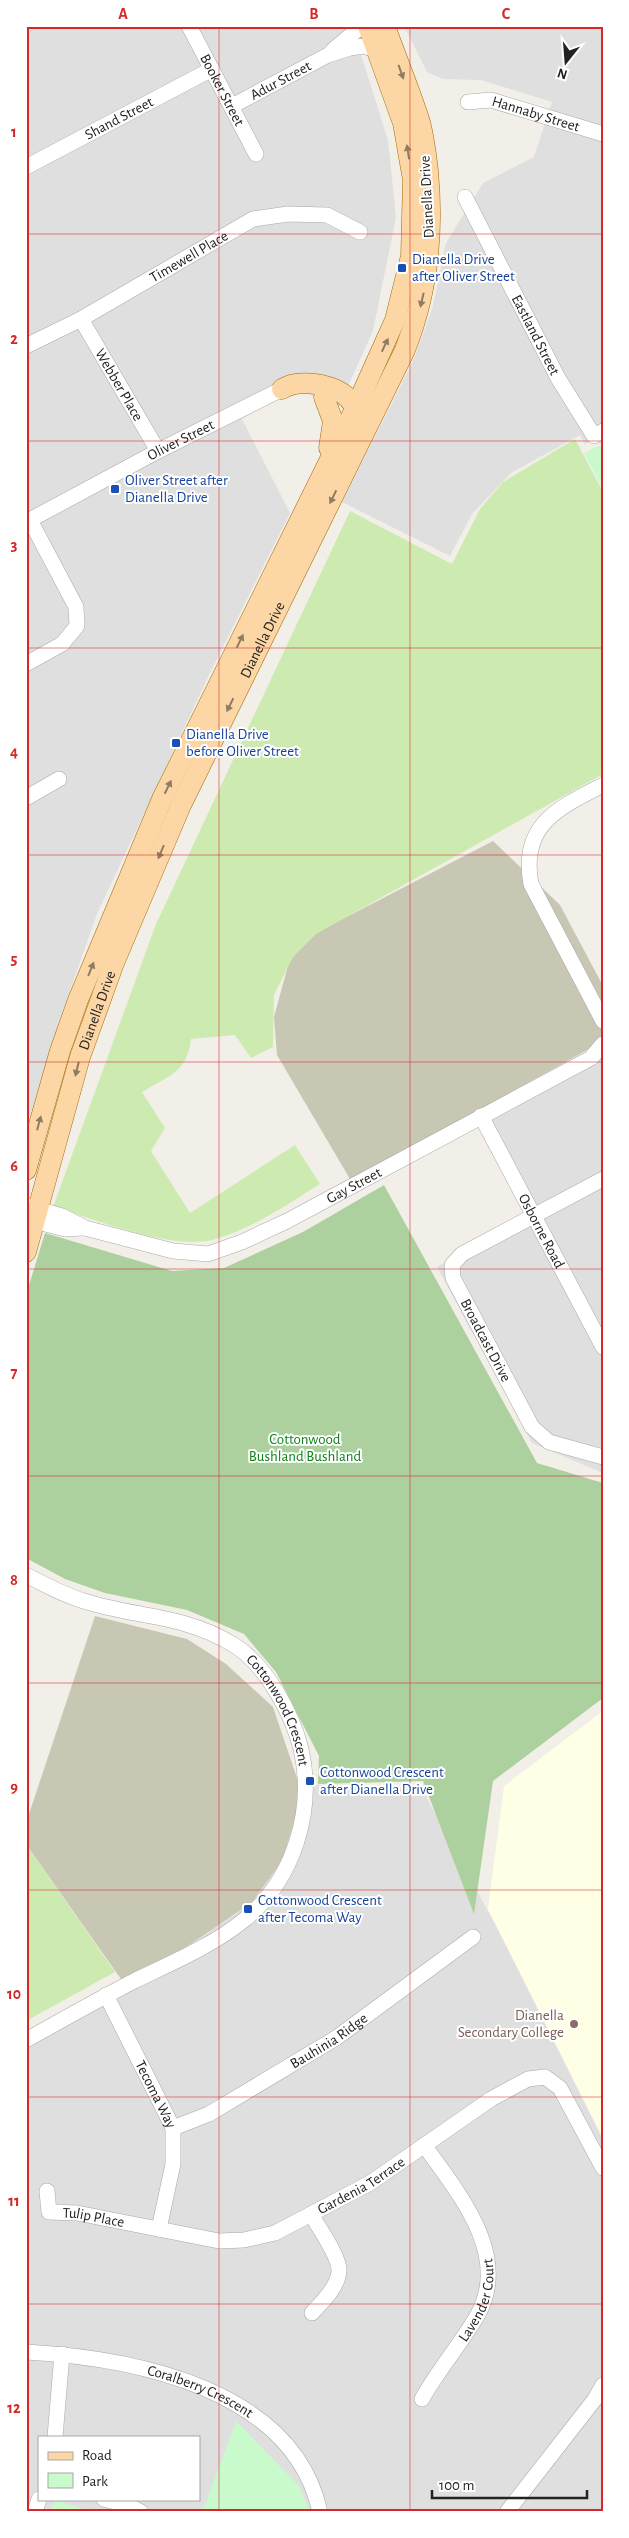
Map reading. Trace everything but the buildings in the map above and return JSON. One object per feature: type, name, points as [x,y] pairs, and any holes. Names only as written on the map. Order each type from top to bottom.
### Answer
[{"type":"main road","name":"Dianella Drive","points":[[26,1170],[60,1051],[78,1000],[162,799],[355,409],[396,320],[411,256],[413,180],[404,123],[368,26]]},
{"type":"main road","name":"Dianella Drive","points":[[26,1252],[32,1214],[80,1057],[114,963],[181,806],[388,386],[405,350],[420,307],[429,252],[430,199],[419,120],[385,26]]},
{"type":"main road","points":[[282,389],[292,392],[322,391],[369,379]]},
{"type":"main road","points":[[322,391],[345,408],[355,409],[388,386]]},
{"type":"main road","points":[[322,391],[333,426],[326,468]]},
{"type":"main road","points":[[355,409],[360,423],[355,453]]},
{"type":"street","name":"Booker Street","points":[[189,26],[256,154]]},
{"type":"street","name":"Adur Street","points":[[328,55],[362,26]]},
{"type":"street","name":"Adur Street","points":[[232,106],[328,55],[364,46],[377,50]]},
{"type":"street","name":"Shand Street","points":[[26,167],[212,69]]},
{"type":"street","name":"Hannaby Street","points":[[468,102],[491,100],[603,134]]},
{"type":"street","name":"Eastland Street","points":[[465,197],[558,378],[594,436],[603,431]]},
{"type":"street","name":"Timewell Place","points":[[26,346],[81,319],[253,220],[288,214],[327,215],[360,232]]},
{"type":"street","name":"Webber Place","points":[[81,319],[158,451]]},
{"type":"street","name":"Oliver Street","points":[[28,521],[158,451],[282,389]]},
{"type":"street","points":[[26,664],[62,644],[77,626],[76,607],[28,521]]},
{"type":"street","points":[[26,798],[58,779]]},
{"type":"street","points":[[603,785],[563,806],[547,818],[535,836],[529,852],[528,866],[531,884],[603,1021]]},
{"type":"street","name":"Gay Street","points":[[32,1214],[62,1216],[85,1228],[173,1251],[208,1254],[242,1242],[287,1221],[590,1058],[603,1044]]},
{"type":"street","name":"Osborne Road","points":[[481,1116],[603,1347]]},
{"type":"street","name":"Broadcast Drive","points":[[603,1180],[462,1254],[452,1265],[452,1278],[532,1427],[549,1442],[603,1457]]},
{"type":"street","name":"Cottonwood Crescent","points":[[26,1575],[84,1602],[193,1624],[236,1646],[256,1662],[271,1682],[298,1735],[304,1763],[306,1788],[303,1822],[294,1851],[272,1890],[245,1920],[207,1944],[106,1995],[26,2040]]},
{"type":"street","name":"Bauhinia Ridge","points":[[173,2128],[209,2114],[336,2038],[473,1937]]},
{"type":"street","name":"Tecoma Way","points":[[106,1995],[173,2128],[172,2164],[159,2229]]},
{"type":"street","name":"Gardenia Terrace","points":[[159,2229],[219,2241],[244,2240],[275,2233],[370,2183],[490,2099],[528,2078],[545,2077],[560,2088],[603,2168]]},
{"type":"street","name":"Lavender Court","points":[[422,2399],[436,2375],[477,2317],[487,2296],[490,2275],[488,2255],[480,2234],[456,2190],[424,2145]]},
{"type":"street","name":"Tulip Place","points":[[47,2191],[49,2212],[77,2213],[159,2229]]},
{"type":"street","points":[[311,2214],[334,2254],[340,2270],[335,2284],[312,2313]]},
{"type":"street","name":"Coralberry Crescent","points":[[26,2352],[62,2354],[168,2374],[190,2382],[251,2413],[284,2441],[301,2465],[317,2498],[320,2512]]},
{"type":"street","points":[[55,2436],[62,2354]]},
{"type":"street","points":[[507,2512],[596,2399],[603,2385]]},
{"type":"street","points":[[35,2512],[39,2500]]},
{"type":"street","points":[[108,2500],[130,2506],[142,2512]]},
{"type":"shaded area","points":[[26,26],[352,26],[388,140],[396,217],[373,331],[339,406],[303,392],[277,398],[242,419],[290,513],[208,677],[97,914],[62,1013],[26,1128]]},
{"type":"shaded area","points":[[404,26],[603,26],[603,435],[585,444],[580,435],[511,473],[472,514],[450,556],[342,502],[414,359],[433,306],[446,243],[483,183],[534,157],[552,102],[481,80],[443,79],[427,72]]},
{"type":"shaded area","points":[[493,841],[560,905],[603,986],[603,1041],[350,1179],[277,1055],[274,1017],[289,962],[310,936]]},
{"type":"shaded area","points":[[603,1042],[603,1473],[532,1443],[437,1267],[527,1216],[474,1113]]},
{"type":"shaded area","points":[[95,1616],[187,1639],[226,1664],[273,1707],[299,1784],[299,1805],[282,1861],[252,1902],[173,1956],[123,1982],[26,1844],[26,1823]]},
{"type":"shaded area","name":"Dianella Secondary College","points":[[603,1711],[603,2138],[488,1909],[504,1786]]},
{"type":"shaded area","points":[[299,1784],[422,1789],[496,1926],[603,2140],[603,2512],[26,2512],[26,2034],[173,1956]]},
{"type":"green space","points":[[575,439],[603,492],[603,774],[316,934],[293,957],[274,995],[273,1047],[251,1058],[235,1035],[191,1039],[189,1050],[181,1066],[168,1077],[142,1092],[165,1128],[151,1151],[190,1213],[295,1145],[320,1184],[241,1230],[212,1240],[195,1242],[175,1241],[132,1232],[53,1207],[156,924],[350,511],[452,564],[480,509],[503,482]]},
{"type":"green space","points":[[603,444],[603,489],[584,453]]},
{"type":"green space","name":"Cottonwood Bushland Bushland","points":[[384,1185],[537,1463],[603,1483],[603,1698],[493,1781],[474,1914],[423,1781],[318,1784],[319,1756],[276,1672],[244,1634],[187,1610],[105,1593],[65,1579],[26,1558],[26,1295],[45,1233],[172,1271],[224,1268],[303,1232]]},
{"type":"green space","points":[[26,1844],[115,1972],[26,2021]]},
{"type":"green space","points":[[236,2421],[299,2486],[310,2512],[192,2512],[204,2508]]},
{"type":"green space","points":[[55,2500],[92,2512],[50,2512]]},
{"type":"place","name":"Dianella Drive after Oliver Street","points":[[402,268]]},
{"type":"place","name":"Oliver Street after Dianella Drive","points":[[115,489]]},
{"type":"place","name":"Dianella Drive before Oliver Street","points":[[176,743]]},
{"type":"place","name":"Cottonwood Crescent after Dianella Drive","points":[[310,1781]]},
{"type":"place","name":"Cottonwood Crescent after Tecoma Way","points":[[248,1909]]},
{"type":"place","name":"Dianella Secondary College","points":[[574,2024]]}]
